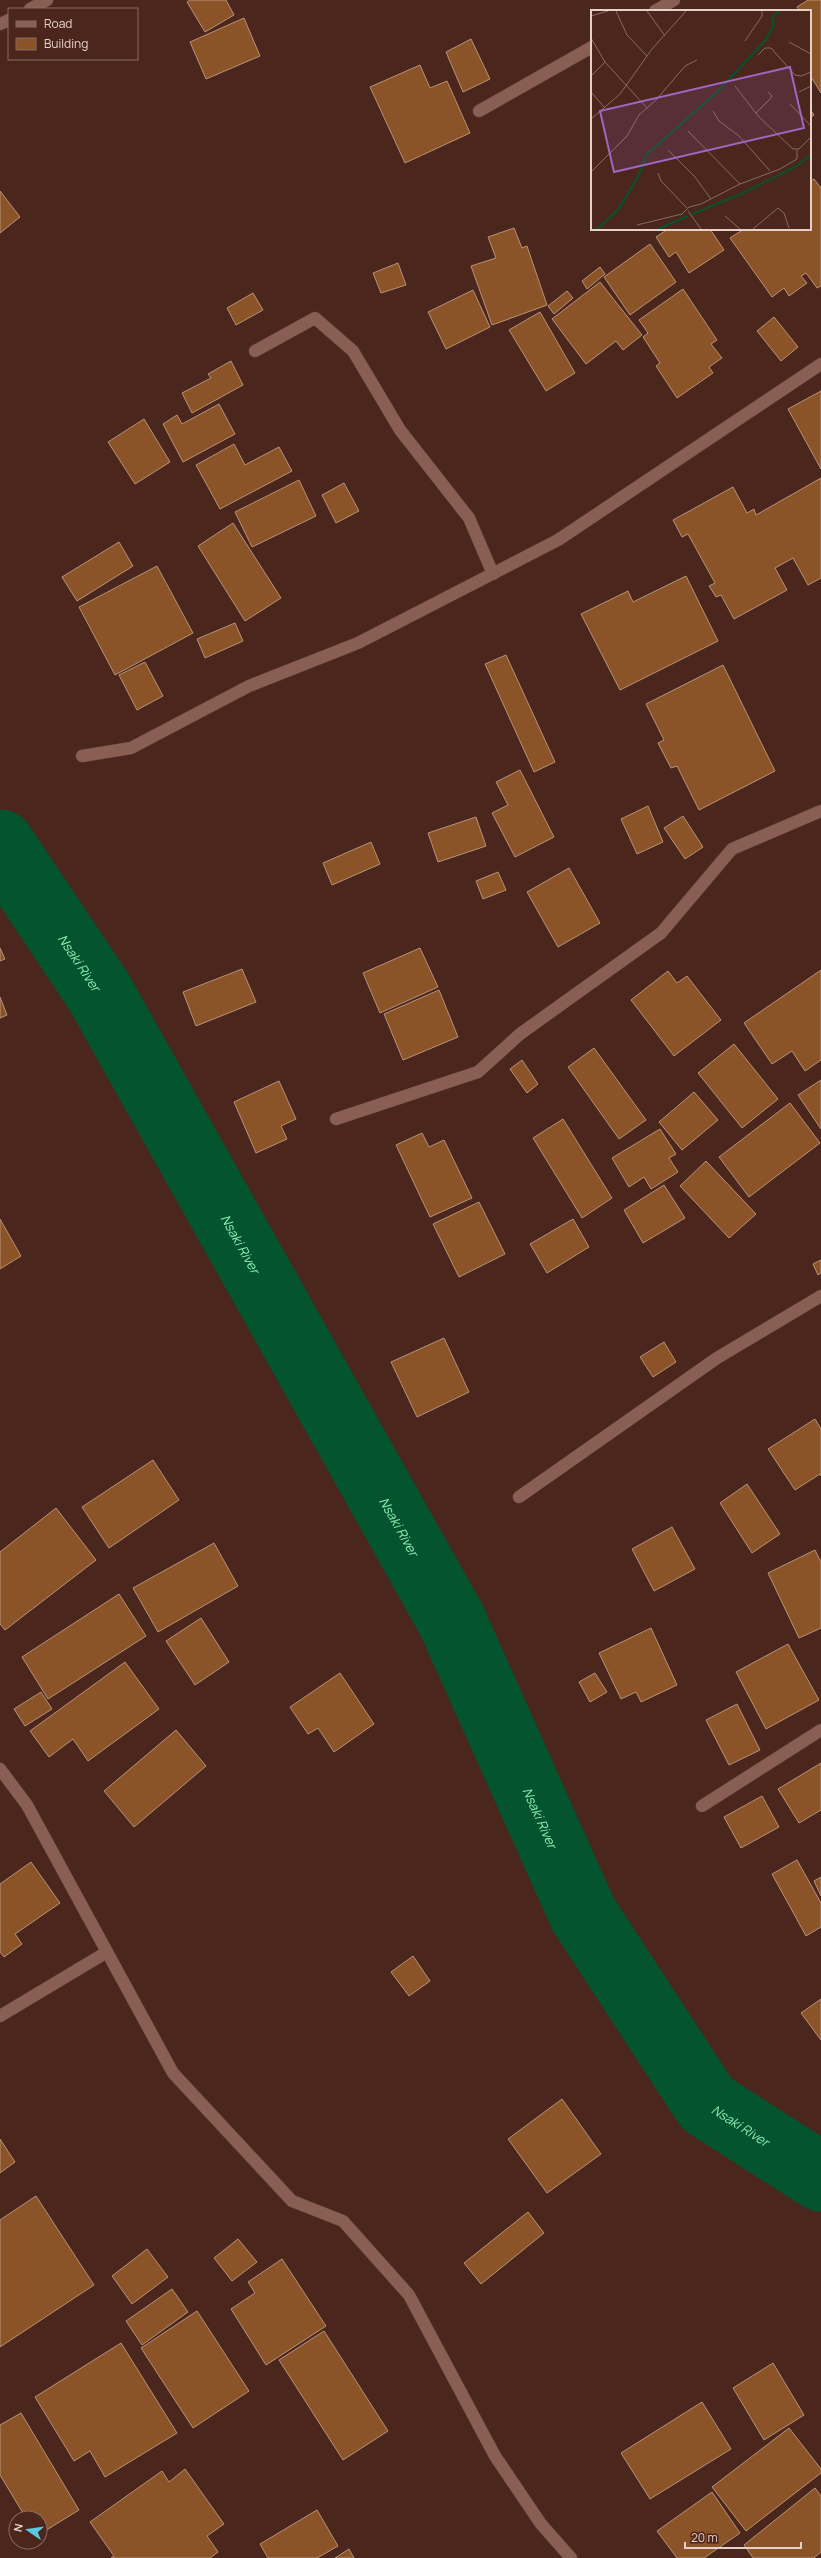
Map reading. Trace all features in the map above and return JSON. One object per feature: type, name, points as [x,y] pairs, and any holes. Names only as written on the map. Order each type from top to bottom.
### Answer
[{"type":"street","points":[[32,8],[47,0]]},
{"type":"street","points":[[657,10],[674,0]]},
{"type":"street","points":[[479,111],[591,48]]},
{"type":"street","points":[[255,351],[315,318],[353,351],[400,430],[469,518],[493,574]]},
{"type":"street","points":[[82,756],[131,748],[249,686],[358,643],[558,540],[821,364]]},
{"type":"street","points":[[336,1119],[478,1072],[520,1034],[661,933],[732,849],[821,811]]},
{"type":"street","points":[[519,1498],[716,1358],[821,1296]]},
{"type":"street","points":[[702,1806],[821,1730]]},
{"type":"street","points":[[0,1769],[27,1805],[173,2073],[292,2201],[343,2221],[409,2295],[495,2456],[541,2524],[571,2558]]},
{"type":"street","points":[[0,2016],[107,1952]]},
{"type":"building","points":[[190,0],[226,0],[234,15],[205,32],[187,2]]},
{"type":"building","points":[[808,0],[821,0],[821,93],[811,77],[811,10],[799,10],[797,7]]},
{"type":"building","points":[[244,18],[260,56],[206,79],[190,42]]},
{"type":"building","points":[[471,39],[490,79],[463,92],[446,52]]},
{"type":"building","points":[[420,65],[430,88],[447,81],[470,133],[405,163],[370,87]]},
{"type":"building","points":[[811,110],[814,115],[811,117]]},
{"type":"building","points":[[814,179],[821,188],[821,286],[817,288],[806,273],[801,276],[807,283],[789,296],[784,288],[772,297],[730,238],[742,230],[811,230],[811,181]]},
{"type":"building","points":[[0,191],[20,217],[0,233]]},
{"type":"building","points":[[514,228],[522,248],[527,246],[547,305],[492,325],[471,266],[496,258],[488,237]]},
{"type":"building","points":[[666,230],[711,230],[724,250],[689,273],[676,252],[669,257],[656,237]]},
{"type":"building","points":[[650,244],[676,282],[630,315],[604,277]]},
{"type":"building","points":[[398,263],[406,285],[381,293],[373,273]]},
{"type":"building","points":[[600,267],[605,274],[587,289],[582,281]]},
{"type":"building","points":[[600,282],[642,335],[623,350],[616,341],[586,364],[552,319]]},
{"type":"building","points":[[683,289],[717,340],[711,344],[722,358],[709,367],[713,373],[677,398],[656,366],[660,363],[643,337],[648,333],[639,320]]},
{"type":"building","points":[[473,290],[490,327],[446,349],[428,312]]},
{"type":"building","points":[[567,291],[573,298],[554,314],[548,306]]},
{"type":"building","points":[[253,293],[263,310],[236,325],[227,308]]},
{"type":"building","points":[[540,312],[575,373],[546,391],[509,330]]},
{"type":"building","points":[[774,317],[798,347],[781,361],[757,331]]},
{"type":"building","points":[[231,361],[243,385],[192,413],[182,393],[211,378],[208,374]]},
{"type":"building","points":[[821,391],[821,469],[788,409]]},
{"type":"building","points":[[219,404],[235,434],[183,462],[163,424],[177,415],[182,424]]},
{"type":"building","points":[[144,419],[170,462],[135,484],[108,442]]},
{"type":"building","points":[[234,444],[245,465],[279,447],[292,471],[220,509],[196,465]]},
{"type":"building","points":[[821,478],[821,578],[808,585],[793,558],[775,568],[787,590],[734,619],[721,595],[716,597],[709,586],[715,583],[688,534],[682,537],[673,520],[733,487],[747,513],[754,509],[756,515]]},
{"type":"building","points":[[299,480],[316,516],[252,547],[235,512]]},
{"type":"building","points":[[344,483],[359,511],[336,523],[322,495]]},
{"type":"building","points":[[233,523],[281,598],[245,621],[198,546]]},
{"type":"building","points":[[119,542],[133,566],[77,601],[62,577]]},
{"type":"building","points":[[157,566],[193,633],[115,675],[79,607]]},
{"type":"building","points":[[686,576],[718,641],[620,690],[581,614],[628,591],[633,602]]},
{"type":"building","points":[[235,623],[243,641],[205,658],[197,639]]},
{"type":"building","points":[[506,655],[555,762],[534,772],[485,664]]},
{"type":"building","points":[[145,662],[163,696],[137,710],[119,675]]},
{"type":"building","points":[[723,665],[775,771],[699,810],[677,766],[671,768],[658,743],[664,740],[646,704]]},
{"type":"building","points":[[520,770],[554,837],[515,857],[492,813],[508,805],[496,782]]},
{"type":"building","points":[[648,806],[663,842],[637,854],[621,819]]},
{"type":"building","points":[[683,816],[703,847],[685,859],[664,828]]},
{"type":"building","points":[[476,817],[486,846],[438,862],[428,833]]},
{"type":"building","points":[[371,842],[380,864],[332,885],[323,863]]},
{"type":"building","points":[[569,868],[600,923],[558,947],[527,892]]},
{"type":"building","points":[[498,872],[506,890],[483,899],[476,881]]},
{"type":"building","points":[[0,948],[5,959],[0,961]]},
{"type":"building","points":[[420,948],[438,987],[380,1013],[363,973]]},
{"type":"building","points":[[242,969],[256,1002],[196,1026],[183,992]]},
{"type":"building","points":[[821,970],[821,1060],[805,1071],[792,1051],[772,1064],[744,1023]]},
{"type":"building","points":[[668,971],[677,983],[687,976],[721,1020],[674,1056],[631,1000]]},
{"type":"building","points":[[439,990],[458,1037],[403,1060],[384,1014]]},
{"type":"building","points":[[0,997],[7,1015],[0,1018]]},
{"type":"building","points":[[734,1044],[778,1099],[742,1128],[698,1073]]},
{"type":"building","points":[[594,1048],[646,1120],[619,1139],[568,1067]]},
{"type":"building","points":[[522,1060],[538,1084],[527,1093],[510,1069]]},
{"type":"building","points":[[821,1080],[821,1129],[798,1095]]},
{"type":"building","points":[[279,1081],[296,1119],[281,1126],[287,1139],[256,1153],[234,1102]]},
{"type":"building","points":[[694,1092],[718,1120],[682,1150],[659,1122]]},
{"type":"building","points":[[790,1103],[820,1143],[749,1197],[719,1157]]},
{"type":"building","points":[[563,1119],[612,1198],[582,1218],[533,1138]]},
{"type":"building","points":[[660,1129],[676,1154],[669,1158],[678,1172],[651,1189],[644,1177],[629,1187],[612,1158]]},
{"type":"building","points":[[422,1133],[429,1147],[444,1140],[472,1198],[430,1217],[396,1145]]},
{"type":"building","points":[[706,1161],[756,1214],[729,1238],[680,1186]]},
{"type":"building","points":[[664,1185],[685,1218],[643,1243],[624,1210]]},
{"type":"building","points":[[479,1202],[505,1254],[459,1277],[433,1224]]},
{"type":"building","points":[[0,1219],[21,1256],[0,1269]]},
{"type":"building","points":[[573,1219],[589,1247],[547,1273],[530,1244]]},
{"type":"building","points":[[821,1260],[821,1273],[818,1275],[813,1264]]},
{"type":"building","points":[[444,1338],[469,1392],[417,1417],[391,1362]]},
{"type":"building","points":[[664,1342],[676,1362],[653,1377],[640,1357]]},
{"type":"building","points":[[815,1419],[821,1429],[821,1476],[820,1474],[795,1490],[768,1449]]},
{"type":"building","points":[[153,1460],[179,1500],[109,1548],[82,1507]]},
{"type":"building","points":[[747,1484],[780,1534],[752,1553],[720,1503]]},
{"type":"building","points":[[56,1508],[96,1560],[5,1630],[0,1624],[0,1552]]},
{"type":"building","points":[[672,1527],[695,1569],[654,1591],[632,1549]]},
{"type":"building","points":[[214,1543],[238,1586],[158,1632],[133,1588]]},
{"type":"building","points":[[815,1550],[821,1562],[821,1628],[799,1638],[768,1573]]},
{"type":"building","points":[[119,1594],[146,1636],[48,1699],[22,1657]]},
{"type":"building","points":[[201,1618],[229,1662],[195,1685],[166,1641]]},
{"type":"building","points":[[651,1628],[677,1685],[641,1702],[636,1692],[621,1699],[599,1653]]},
{"type":"building","points":[[788,1644],[819,1700],[766,1729],[736,1672]]},
{"type":"building","points":[[125,1662],[159,1709],[88,1761],[73,1739],[49,1757],[30,1731]]},
{"type":"building","points":[[340,1673],[374,1724],[334,1752],[318,1728],[308,1734],[290,1707]]},
{"type":"building","points":[[595,1673],[607,1692],[590,1702],[579,1682]]},
{"type":"building","points":[[41,1692],[52,1709],[25,1726],[14,1709]]},
{"type":"building","points":[[737,1704],[760,1750],[729,1765],[706,1720]]},
{"type":"building","points":[[176,1730],[206,1766],[134,1827],[104,1791]]},
{"type":"building","points":[[821,1763],[821,1810],[799,1823],[778,1789]]},
{"type":"building","points":[[762,1796],[779,1827],[741,1848],[724,1817]]},
{"type":"building","points":[[797,1860],[821,1903],[821,1927],[806,1936],[772,1874]]},
{"type":"building","points":[[31,1862],[60,1903],[15,1934],[22,1944],[4,1957],[0,1952],[0,1884]]},
{"type":"building","points":[[821,1877],[821,1896],[814,1881]]},
{"type":"building","points":[[413,1956],[430,1981],[409,1996],[391,1972]]},
{"type":"building","points":[[821,1999],[821,2040],[801,2013]]},
{"type":"building","points":[[562,2099],[601,2154],[547,2193],[508,2139]]},
{"type":"building","points":[[0,2139],[15,2162],[0,2173]]},
{"type":"building","points":[[36,2196],[94,2285],[0,2347],[0,2220]]},
{"type":"building","points":[[528,2212],[544,2233],[481,2284],[464,2263]]},
{"type":"building","points":[[238,2239],[257,2262],[232,2281],[214,2258]]},
{"type":"building","points":[[147,2249],[168,2277],[132,2304],[112,2276]]},
{"type":"building","points":[[282,2259],[326,2326],[266,2365],[231,2309],[255,2293],[248,2282]]},
{"type":"building","points":[[172,2289],[188,2312],[142,2345],[126,2321]]},
{"type":"building","points":[[197,2311],[249,2391],[193,2428],[141,2348]]},
{"type":"building","points":[[324,2331],[388,2431],[343,2460],[279,2360]]},
{"type":"building","points":[[121,2343],[177,2433],[105,2477],[90,2451],[74,2461],[35,2397]]},
{"type":"building","points":[[773,2363],[804,2415],[764,2440],[733,2388]]},
{"type":"building","points":[[702,2402],[731,2449],[650,2499],[621,2453]]},
{"type":"building","points":[[21,2413],[79,2510],[48,2529],[48,2510],[21,2510],[0,2475],[0,2425]]},
{"type":"building","points":[[789,2428],[821,2469],[821,2473],[746,2531],[712,2487]]},
{"type":"building","points":[[185,2469],[224,2524],[207,2536],[218,2552],[210,2558],[111,2558],[114,2556],[90,2522],[162,2471],[169,2482]]},
{"type":"building","points":[[815,2488],[821,2496],[821,2552],[814,2558],[753,2558],[744,2545]]},
{"type":"building","points":[[712,2492],[740,2533],[704,2558],[677,2558],[657,2531]]},
{"type":"building","points":[[317,2510],[338,2546],[317,2558],[268,2558],[260,2544]]},
{"type":"building","points":[[349,2549],[354,2558],[335,2558]]},
{"type":"waterway","name":"Nsaki River","points":[[0,844],[99,992],[452,1621],[583,1914],[707,2104],[821,2177]]}]
